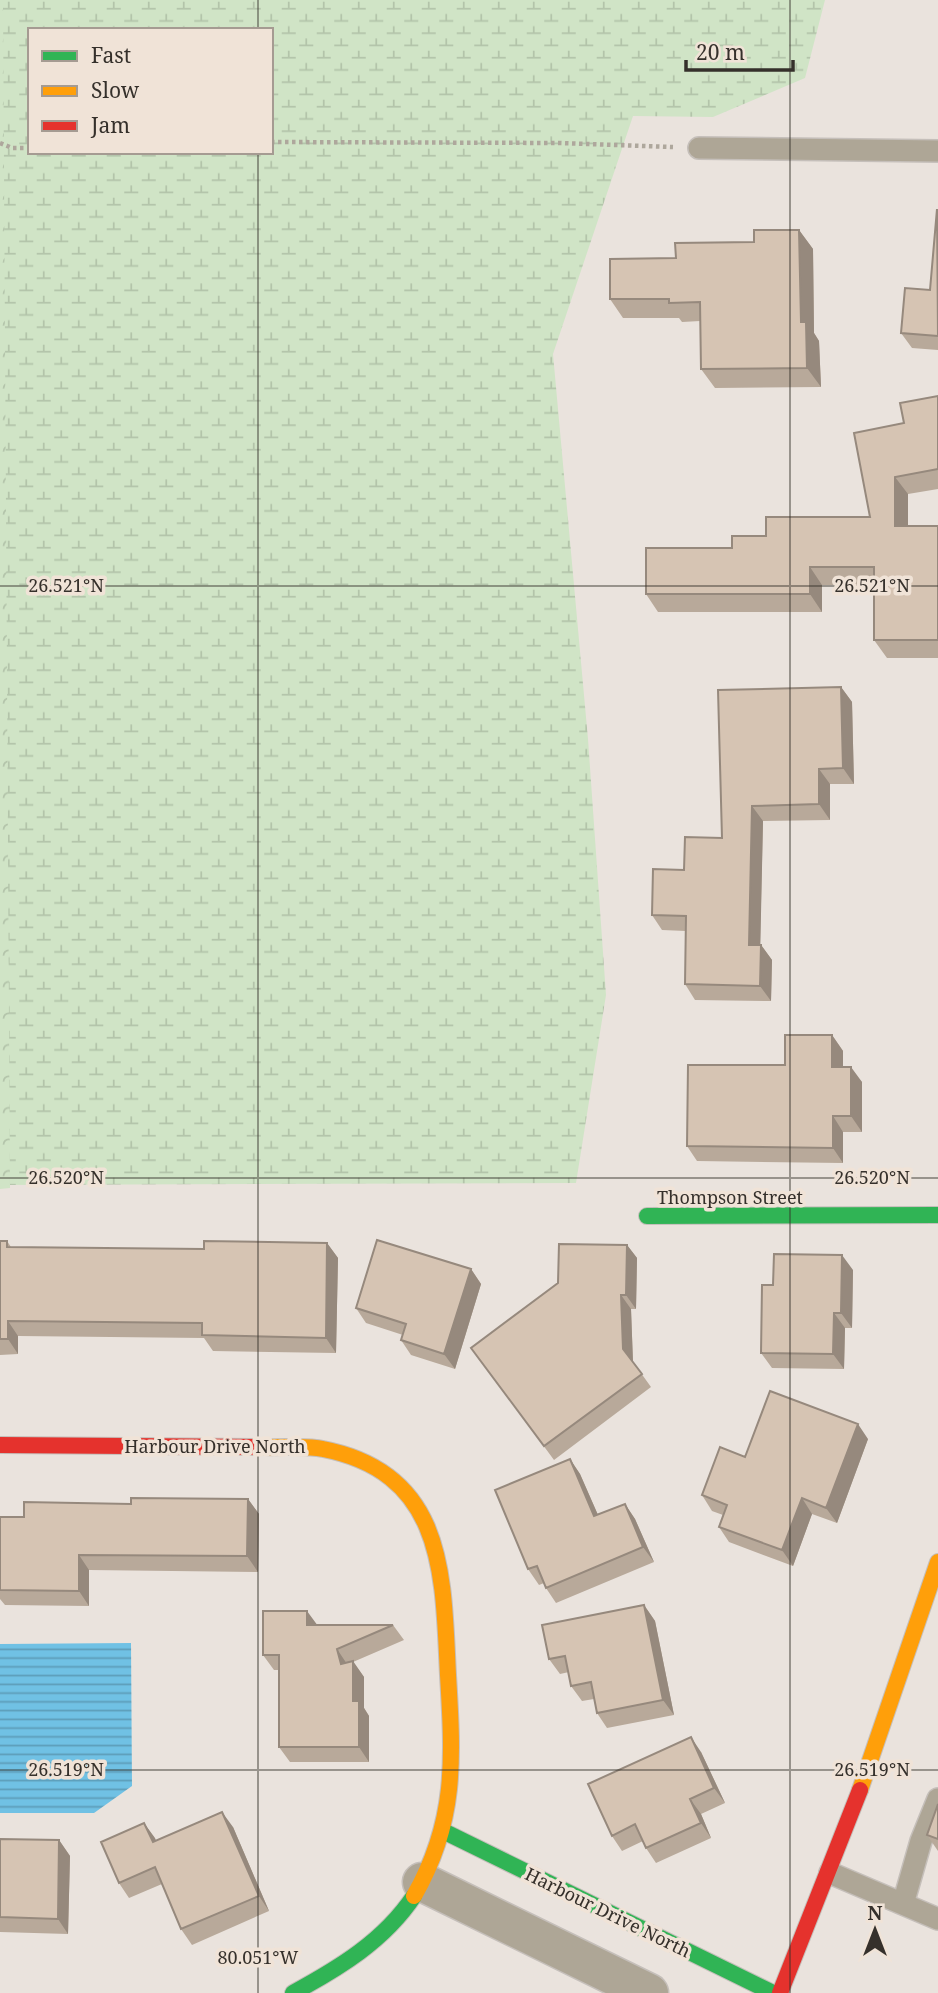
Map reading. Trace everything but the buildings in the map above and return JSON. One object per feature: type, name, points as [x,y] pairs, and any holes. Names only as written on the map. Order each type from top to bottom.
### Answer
[{"type":"street","name":"Thompson Street","points":[[648,1216],[938,1215]]},
{"type":"street","name":"Harbour Drive North","points":[[0,1446],[321,1448],[359,1460],[392,1481],[425,1521],[442,1571],[453,1747],[450,1794],[443,1831],[422,1882],[395,1920],[376,1940],[331,1973],[293,1993]]},
{"type":"street","points":[[780,1993],[830,1873],[908,1659],[938,1562]]},
{"type":"street","name":"Harbour Drive North","points":[[443,1831],[773,1993]]},
{"type":"street","points":[[422,1882],[649,1993]]},
{"type":"lane","points":[[699,148],[938,151]]},
{"type":"lane","points":[[902,1904],[921,1841],[938,1799]]},
{"type":"lane","points":[[830,1873],[938,1919]]},
{"type":"path","points":[[273,142],[559,143],[699,148]]},
{"type":"path","points":[[0,143],[12,148],[28,148]]},
{"type":"green space","points":[[0,0],[825,0],[805,78],[713,117],[633,116],[553,354],[588,739],[606,995],[576,1183],[0,1185]]},
{"type":"green space","points":[[0,0],[3,0],[10,1188],[0,1189]]},
{"type":"water","points":[[131,1643],[132,1786],[94,1813],[0,1813],[0,1644]]},
{"type":"traffic: fast","points":[[647,1216],[938,1215]]},
{"type":"traffic: fast","points":[[443,1831],[773,1993]]},
{"type":"traffic: fast","points":[[293,1993],[327,1974],[375,1940],[414,1896]]},
{"type":"traffic: slow","points":[[265,1447],[323,1449],[363,1462],[394,1481],[415,1505],[430,1534],[439,1566],[444,1601],[451,1762],[445,1815],[438,1842],[414,1896]]},
{"type":"traffic: slow","points":[[860,1790],[938,1562]]},
{"type":"traffic: jam","points":[[0,1445],[265,1447]]},
{"type":"traffic: jam","points":[[780,1993],[860,1790]]}]
